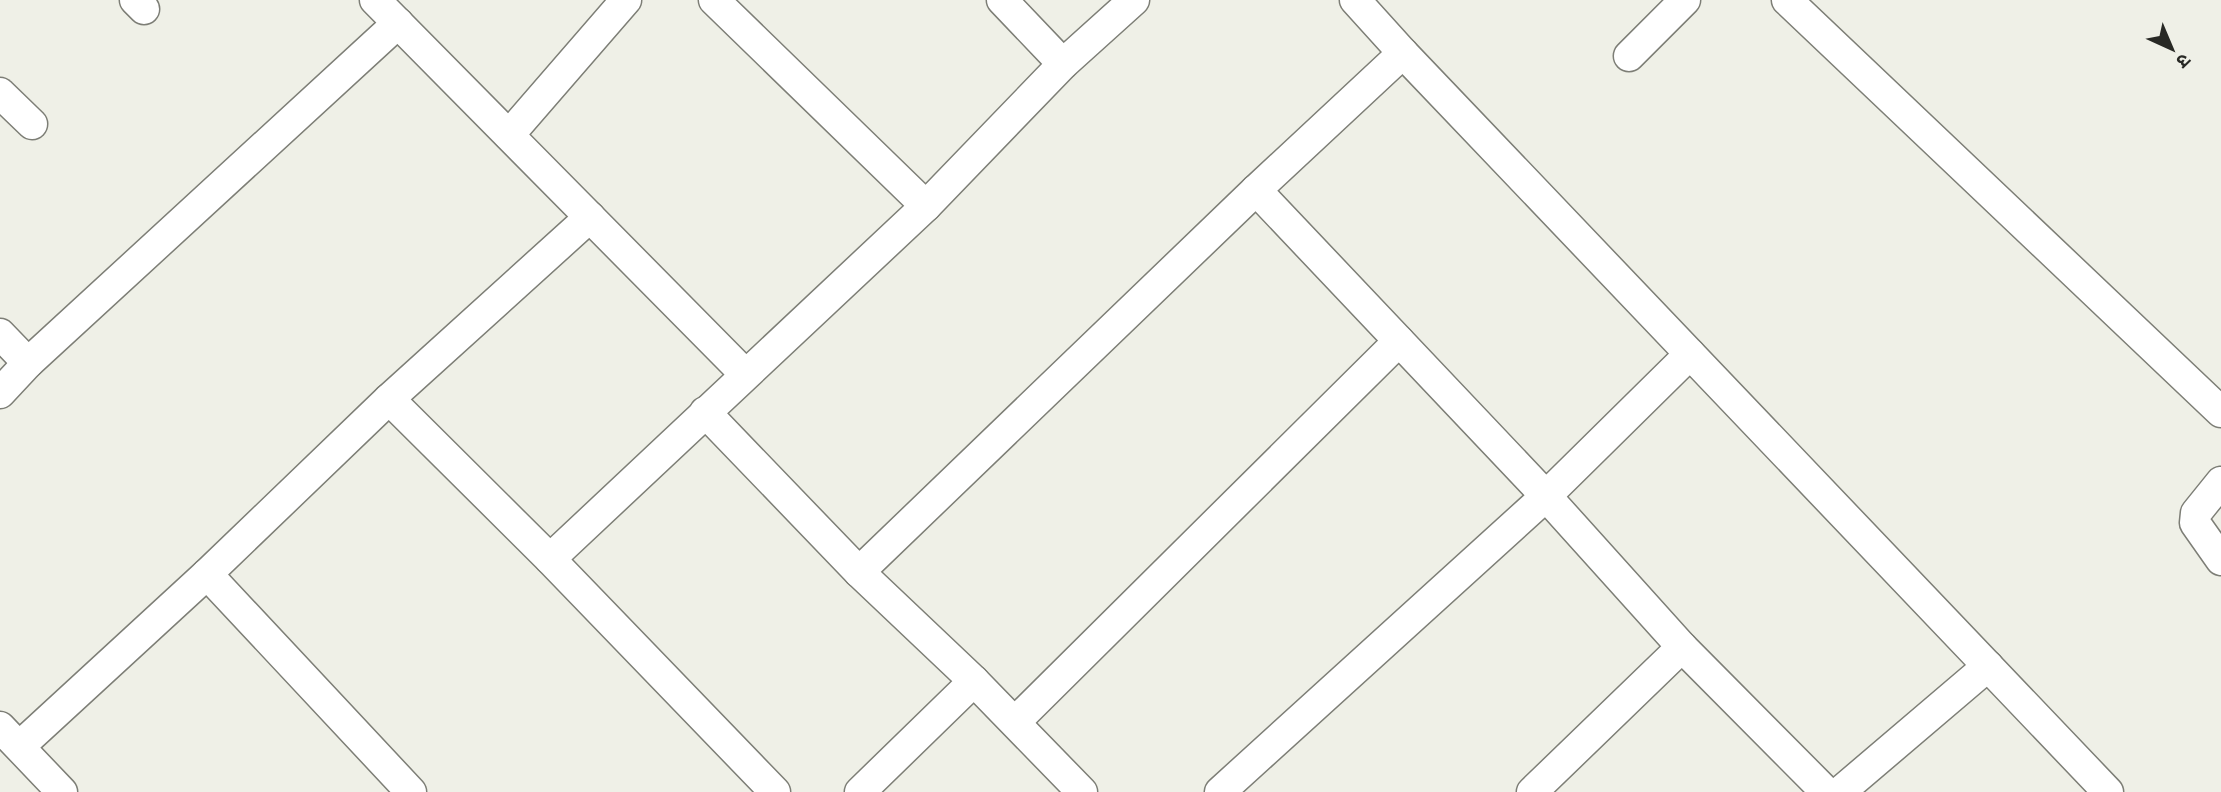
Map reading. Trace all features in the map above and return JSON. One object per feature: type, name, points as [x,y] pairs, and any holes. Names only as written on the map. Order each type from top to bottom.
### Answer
[{"type":"street","points":[[375,0],[745,374]]},
{"type":"street","points":[[509,135],[626,0]]},
{"type":"street","points":[[714,0],[926,206]]},
{"type":"street","points":[[1002,0],[1063,64]]},
{"type":"street","points":[[550,559],[926,206],[1063,64],[1135,0]]},
{"type":"street","points":[[1356,0],[1403,53],[2108,792]]},
{"type":"street","points":[[1629,56],[1685,0]]},
{"type":"street","points":[[1787,0],[2221,412]]},
{"type":"street","points":[[0,393],[29,363],[398,23]]},
{"type":"street","points":[[859,572],[1256,190],[1403,53]]},
{"type":"street","points":[[0,93],[32,124]]},
{"type":"street","points":[[1256,190],[1546,496],[1682,647],[1826,792]]},
{"type":"street","points":[[62,792],[10,737],[207,574],[389,399],[590,217]]},
{"type":"street","points":[[0,334],[29,363]]},
{"type":"street","points":[[1015,722],[1399,341]]},
{"type":"street","points":[[1220,792],[1546,496],[1690,354]]},
{"type":"street","points":[[389,399],[550,559],[775,792]]},
{"type":"street","points":[[705,412],[859,572],[974,681],[1082,792]]},
{"type":"street","points":[[2221,482],[2196,513],[2195,523],[2221,560]]},
{"type":"street","points":[[207,574],[411,792]]},
{"type":"street","points":[[1532,792],[1682,647]]},
{"type":"street","points":[[1840,792],[1988,666]]},
{"type":"street","points":[[860,792],[974,681]]}]
